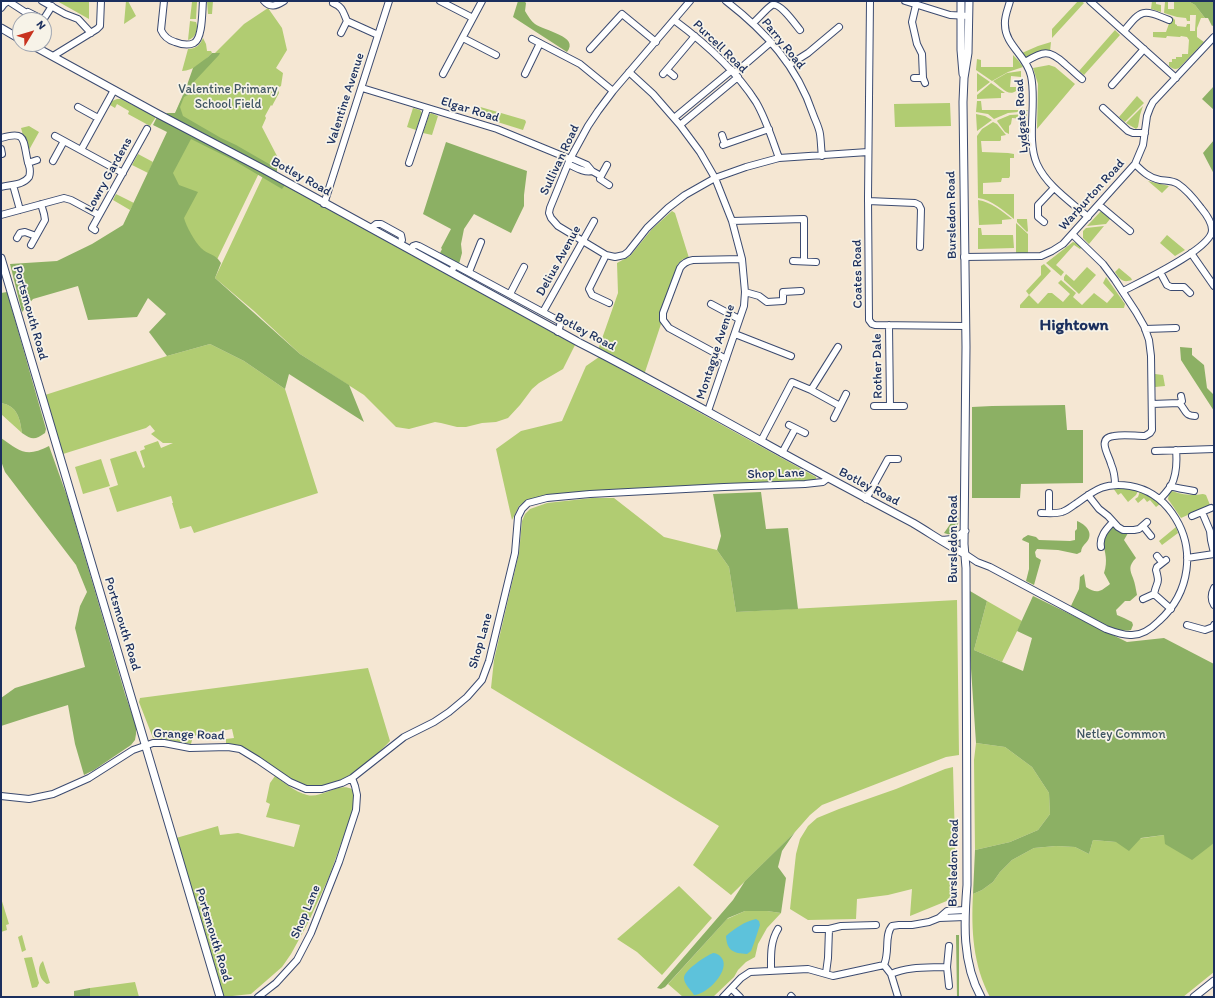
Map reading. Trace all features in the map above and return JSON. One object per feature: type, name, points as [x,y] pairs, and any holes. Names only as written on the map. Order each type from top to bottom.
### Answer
[{"type":"main road","name":"Bursledon Road","points":[[961,1],[961,50],[964,78]]},
{"type":"main road","name":"Bursledon Road","points":[[969,1],[968,54],[962,102],[965,326],[967,884],[965,913],[968,963],[972,978],[981,997]]},
{"type":"main road","points":[[1,28],[12,34]]},
{"type":"main road","name":"Botley Road","points":[[45,52],[263,169],[558,332],[708,411],[965,554]]},
{"type":"main road","name":"Portsmouth Road","points":[[1,258],[220,997]]},
{"type":"main road","points":[[941,540],[952,540],[965,531]]},
{"type":"main road","points":[[1194,997],[1214,981]]},
{"type":"street","points":[[1,8],[8,1],[26,12]]},
{"type":"street","points":[[42,1],[65,14],[78,19],[91,33]]},
{"type":"street","points":[[53,56],[100,26],[100,1]]},
{"type":"street","points":[[164,1],[162,34],[174,42],[188,45],[194,43],[198,39],[201,27],[203,1]]},
{"type":"street","points":[[264,1],[270,6],[278,5],[284,1]]},
{"type":"street","name":"Valentine Avenue","points":[[324,204],[389,1]]},
{"type":"street","points":[[440,1],[447,3],[473,18]]},
{"type":"street","points":[[443,74],[482,1]]},
{"type":"street","name":"Sullivan Road","points":[[606,255],[554,223],[550,213],[552,203],[570,160],[588,126],[598,111],[613,91],[690,1]]},
{"type":"street","name":"Parry Road","points":[[726,1],[753,23],[771,42],[797,77],[810,105],[820,133],[822,156]]},
{"type":"street","name":"Coates Road","points":[[870,1],[868,152],[869,320],[872,324],[965,326]]},
{"type":"street","points":[[905,1],[950,15],[969,16]]},
{"type":"street","name":"Lydgate Road","points":[[1010,1],[1004,23],[1005,31],[1006,36],[1025,62],[1030,72],[1033,91],[1032,140],[1037,164],[1054,188],[1088,217]]},
{"type":"street","points":[[333,2],[342,9],[347,21],[378,35]]},
{"type":"street","points":[[1092,2],[1176,78]]},
{"type":"street","points":[[753,23],[772,5],[776,5],[781,8],[800,30]]},
{"type":"street","points":[[914,78],[924,81],[922,54],[917,44],[912,22],[916,5]]},
{"type":"street","points":[[48,12],[52,6]]},
{"type":"street","points":[[1124,31],[1142,12],[1153,14],[1169,20]]},
{"type":"street","points":[[590,49],[622,14],[656,42]]},
{"type":"street","name":"Purcell Road","points":[[674,20],[695,36],[735,73],[756,103],[769,129],[779,158]]},
{"type":"street","points":[[341,33],[347,21]]},
{"type":"street","points":[[789,65],[835,35],[839,27]]},
{"type":"street","points":[[674,76],[665,72],[695,36]]},
{"type":"street","name":"Warburton Road","points":[[964,257],[1041,256],[1058,248],[1135,164],[1143,145],[1147,116],[1153,102],[1214,37]]},
{"type":"street","points":[[463,38],[496,55]]},
{"type":"street","points":[[532,39],[580,64],[613,91]]},
{"type":"street","points":[[680,125],[735,73],[771,42]]},
{"type":"street","points":[[525,74],[540,43]]},
{"type":"street","points":[[488,51],[491,45]]},
{"type":"street","points":[[1112,85],[1144,49]]},
{"type":"street","points":[[1025,62],[1041,54],[1052,54],[1058,57],[1082,79]]},
{"type":"street","points":[[522,63],[529,66]]},
{"type":"street","name":"Montague Avenue","points":[[630,72],[653,94],[680,125],[700,152],[715,178],[732,221],[742,259],[745,292],[744,306],[708,411]]},
{"type":"street","points":[[674,118],[735,73]]},
{"type":"street","name":"Elgar Road","points":[[362,88],[427,109],[497,129],[570,160],[587,165],[592,171],[601,176],[600,179],[610,185]]},
{"type":"street","points":[[81,150],[114,90]]},
{"type":"street","points":[[78,107],[98,118]]},
{"type":"street","points":[[1103,108],[1128,131],[1133,133],[1145,133]]},
{"type":"street","points":[[409,163],[427,109]]},
{"type":"street","name":"Lowry Gardens","points":[[96,230],[92,228],[147,129]]},
{"type":"street","points":[[722,135],[724,144],[769,129]]},
{"type":"street","points":[[1,138],[17,135],[23,139],[28,163],[31,167],[29,176],[23,182],[1,186]]},
{"type":"street","points":[[55,136],[123,173]]},
{"type":"street","points":[[53,161],[64,141]]},
{"type":"street","points":[[609,303],[592,295],[589,289],[606,255],[615,257],[624,255],[628,252],[647,228],[668,208],[685,195],[715,178],[746,167],[779,158],[868,152]]},
{"type":"street","points":[[28,163],[37,160]]},
{"type":"street","points":[[1123,291],[1160,272],[1191,253],[1205,243],[1211,235],[1212,230],[1212,224],[1194,198],[1178,184],[1149,176],[1135,164]]},
{"type":"street","points":[[601,176],[607,165]]},
{"type":"street","points":[[13,185],[20,210]]},
{"type":"street","points":[[1044,222],[1038,217],[1038,205],[1054,188]]},
{"type":"street","points":[[1,215],[64,198],[71,200],[99,215]]},
{"type":"street","points":[[868,201],[919,204],[922,212],[920,247]]},
{"type":"street","points":[[31,245],[45,220],[41,204]]},
{"type":"street","points":[[1099,204],[1130,232]]},
{"type":"street","points":[[732,221],[804,218],[804,261]]},
{"type":"street","name":"Delius Avenue","points":[[543,312],[594,221]]},
{"type":"street","points":[[17,238],[20,233],[25,232],[36,236]]},
{"type":"street","points":[[1072,234],[1103,264],[1123,291],[1145,328],[1149,340],[1151,356],[1152,430],[1145,436],[1113,436],[1107,438],[1104,448],[1111,462],[1115,476],[1115,485]]},
{"type":"street","points":[[469,272],[481,242]]},
{"type":"street","points":[[411,250],[413,246],[419,246],[561,322],[558,332]]},
{"type":"street","points":[[1191,253],[1214,286]]},
{"type":"street","points":[[726,359],[669,328],[663,320],[663,313],[682,264],[693,260],[742,259]]},
{"type":"street","points":[[793,261],[816,262]]},
{"type":"street","points":[[451,272],[455,265]]},
{"type":"street","points":[[510,294],[524,267]]},
{"type":"street","points":[[1160,272],[1167,285],[1171,288],[1184,287],[1190,293]]},
{"type":"street","points":[[745,292],[758,296],[767,302],[783,301],[782,292],[801,291]]},
{"type":"street","points":[[523,312],[527,304]]},
{"type":"street","points":[[711,304],[740,319]]},
{"type":"street","name":"Rother Dale","points":[[889,325],[890,406]]},
{"type":"street","points":[[1145,328],[1176,328]]},
{"type":"street","points":[[735,334],[791,356]]},
{"type":"street","points":[[811,390],[838,347]]},
{"type":"street","points":[[760,441],[792,382],[811,390],[840,406]]},
{"type":"street","points":[[834,418],[846,394]]},
{"type":"street","points":[[1179,403],[1182,401],[1182,396]]},
{"type":"street","points":[[1152,404],[1179,403],[1186,413],[1190,416],[1195,416]]},
{"type":"street","name":"Rother Dale","points":[[874,406],[904,406]]},
{"type":"street","points":[[789,425],[805,434]]},
{"type":"street","points":[[782,453],[795,429]]},
{"type":"street","points":[[1155,451],[1214,449]]},
{"type":"street","points":[[1160,499],[1170,486],[1177,461],[1176,450]]},
{"type":"street","points":[[866,499],[885,457],[898,459]]},
{"type":"street","name":"Shop Lane","points":[[258,997],[276,982],[297,960],[311,933],[339,862],[356,810],[357,795],[352,778],[404,737],[450,712],[467,697],[482,680],[489,661],[515,553],[518,517],[522,509],[528,503],[547,498],[590,494],[805,484],[824,482],[828,478]]},
{"type":"street","points":[[1041,513],[1060,513],[1066,511],[1100,488],[1115,485],[1140,488],[1155,495],[1169,509],[1180,526],[1187,558],[1187,570],[1176,601],[1171,609],[1154,594]]},
{"type":"street","points":[[1170,486],[1182,490],[1187,489],[1194,491]]},
{"type":"street","points":[[1049,493],[1049,513]]},
{"type":"street","points":[[1088,495],[1095,505],[1118,527],[1123,530],[1130,530],[1139,529],[1145,524],[1151,536]]},
{"type":"street","points":[[1192,516],[1211,508]]},
{"type":"street","points":[[1187,558],[1214,554],[1210,531],[1202,512]]},
{"type":"street","points":[[1102,547],[1098,540],[1113,522]]},
{"type":"street","name":"Botley Road","points":[[965,554],[977,562],[990,567],[1115,633],[1130,636],[1144,633],[1171,609]]},
{"type":"street","points":[[1143,599],[1154,594],[1159,581],[1156,570],[1157,567],[1164,561],[1157,556]]},
{"type":"street","points":[[1214,588],[1212,592],[1212,601],[1214,605]]},
{"type":"street","points":[[1187,626],[1205,630],[1213,627],[1214,625]]},
{"type":"street","name":"Grange Road","points":[[1,796],[29,799],[54,794],[89,778],[133,750],[152,743],[164,742],[190,748],[228,747],[240,749],[290,782],[306,789],[322,789],[342,784],[352,778]]},
{"type":"street","points":[[723,997],[741,978],[750,972],[808,969],[833,976],[884,965],[887,960],[888,952],[888,932],[892,926],[899,924],[912,925],[929,922],[939,918],[965,913]]},
{"type":"street","points":[[816,928],[829,929],[842,926],[876,925]]},
{"type":"street","points":[[771,971],[771,948],[773,936],[778,929]]},
{"type":"street","points":[[826,973],[829,929]]},
{"type":"street","points":[[949,946],[947,967],[949,986]]},
{"type":"street","points":[[884,965],[891,974],[898,997]]},
{"type":"street","points":[[891,974],[900,970],[947,967]]},
{"type":"street","points":[[732,988],[740,997]]},
{"type":"green space","points":[[57,1],[89,1],[89,19]]},
{"type":"green space","points":[[126,1],[128,1],[136,16],[124,24]]},
{"type":"green space","points":[[207,1],[213,1],[212,14],[208,14]]},
{"type":"green space","points":[[518,1],[524,1],[526,3],[525,11],[535,24],[565,38],[569,42],[570,46],[567,52],[513,17]]},
{"type":"green space","points":[[1078,1],[1084,3],[1052,38],[1052,29]]},
{"type":"green space","points":[[1152,1],[1156,1],[1156,4],[1161,5],[1161,12],[1151,9]]},
{"type":"green space","points":[[1174,1],[1188,1],[1195,5],[1205,18],[1201,18],[1197,28],[1197,37],[1204,42],[1179,68],[1175,69],[1169,66],[1169,62],[1172,62],[1172,59],[1176,59],[1176,57],[1182,57],[1182,54],[1188,54],[1189,40],[1187,37],[1181,36],[1167,36],[1166,38],[1153,37],[1153,32],[1166,32],[1171,18],[1175,20],[1175,24],[1177,26],[1186,27],[1187,24],[1190,24],[1190,31],[1195,31],[1196,15],[1190,15],[1190,21],[1187,21],[1186,18],[1164,13],[1165,2],[1168,2],[1168,9],[1174,9]]},
{"type":"green space","points":[[1188,1],[1214,1],[1214,25],[1212,26],[1208,18],[1205,18],[1195,5]]},
{"type":"green space","points":[[192,2],[197,2],[196,19],[190,19]]},
{"type":"green space","name":"Valentine Primary School Field","points":[[268,8],[282,28],[287,50],[276,68],[283,73],[281,86],[278,90],[279,93],[265,116],[266,118],[262,127],[277,156],[276,172],[174,116],[189,83],[199,69],[244,24]]},
{"type":"green space","points":[[190,21],[196,22],[197,30],[195,35],[188,40]]},
{"type":"green space","points":[[1115,30],[1120,35],[1084,75],[1079,71]]},
{"type":"green space","points":[[203,38],[207,51],[211,51],[212,53],[194,67],[186,71],[182,71],[188,49],[197,46],[201,43]]},
{"type":"green space","points":[[1051,42],[1050,52],[1027,59],[1022,53],[1038,46]]},
{"type":"green space","points":[[212,53],[220,53],[191,85],[188,95],[184,97],[180,107],[183,116],[269,164],[273,163],[277,166],[277,173],[284,176],[285,185],[282,189],[233,160],[191,139],[173,173],[179,185],[198,192],[184,218],[201,248],[216,257],[221,263],[215,278],[300,354],[349,385],[364,422],[289,374],[285,389],[244,361],[210,344],[167,356],[149,332],[166,314],[148,298],[137,317],[88,320],[78,286],[33,299],[22,312],[10,264],[57,261],[92,244],[123,225],[167,132],[153,125],[157,117],[161,119],[167,113],[175,113],[193,68]]},
{"type":"green space","points":[[1013,55],[1023,67],[1008,72],[992,81],[976,70],[977,59],[981,60],[981,67],[1013,67]]},
{"type":"green space","points":[[1049,65],[1055,67],[1075,84],[1037,129],[1038,84],[1033,68]]},
{"type":"green space","points":[[1021,71],[1021,77],[1011,76],[1010,87],[1016,87],[1016,91],[1010,93],[1007,92],[993,81],[1007,73]]},
{"type":"green space","points":[[977,73],[990,82],[977,92]]},
{"type":"green space","points":[[991,83],[1005,93],[1001,93],[1001,98],[977,99],[977,95]]},
{"type":"green space","points":[[1214,86],[1214,110],[1202,99]]},
{"type":"green space","points":[[1137,96],[1144,103],[1125,122],[1119,117]]},
{"type":"green space","points":[[121,99],[156,117],[150,126],[128,114],[129,111],[117,104],[115,108],[110,105],[112,101]]},
{"type":"green space","points":[[977,101],[981,101],[982,110],[1028,111],[1008,113],[994,119],[988,114],[976,112]]},
{"type":"green space","points":[[950,103],[951,126],[895,127],[894,104]]},
{"type":"green space","points":[[475,106],[525,120],[526,122],[523,130],[472,114]]},
{"type":"green space","points":[[1143,106],[1138,127],[1136,129],[1126,123]]},
{"type":"green space","points":[[413,108],[420,110],[422,113],[416,130],[407,127]]},
{"type":"green space","points":[[431,113],[438,116],[432,135],[423,133]]},
{"type":"green space","points":[[976,114],[985,116],[992,120],[977,131]]},
{"type":"green space","points":[[1027,114],[1027,123],[1023,123],[1023,119],[1012,118],[1009,126],[1009,134],[1005,132],[997,121],[1010,115]]},
{"type":"green space","points":[[993,122],[997,124],[1006,135],[1001,136],[1000,141],[981,141],[982,152],[1014,154],[1014,158],[1010,158],[1009,178],[1002,178],[1001,182],[983,183],[983,194],[1014,194],[1014,219],[993,203],[978,198],[977,136],[982,129]]},
{"type":"green space","points":[[29,126],[39,132],[29,150],[27,139],[23,135],[21,128]]},
{"type":"green space","points":[[182,130],[260,171],[210,274],[140,215]]},
{"type":"green space","points":[[1214,140],[1214,174],[1203,153]]},
{"type":"green space","points":[[446,142],[527,171],[524,206],[511,233],[474,214],[464,229],[461,244],[462,253],[459,264],[440,253],[451,229],[423,214]]},
{"type":"green space","points":[[138,154],[153,162],[148,173],[132,165]]},
{"type":"green space","points":[[264,174],[575,345],[563,369],[539,383],[532,389],[508,418],[496,422],[482,423],[466,427],[457,427],[435,422],[409,429],[396,427],[364,395],[300,354],[254,311],[215,278]]},
{"type":"green space","points":[[1148,181],[1169,186],[1162,193]]},
{"type":"green space","points":[[116,194],[134,203],[130,210],[113,200]]},
{"type":"green space","points":[[978,200],[992,205],[1012,219],[1002,220],[1002,224],[979,225]]},
{"type":"green space","points":[[672,211],[675,213],[689,258],[683,259],[678,264],[659,315],[661,324],[644,375],[598,350],[618,293],[617,263],[630,256],[652,229]]},
{"type":"green space","points":[[1101,211],[1110,219],[1106,224],[1087,226]]},
{"type":"green space","points":[[1017,219],[1027,219],[1027,232],[1017,222]]},
{"type":"green space","points":[[1016,223],[1028,234],[1028,253],[1016,254]]},
{"type":"green space","points":[[1104,226],[1089,244],[1083,238],[1083,231],[1086,228]]},
{"type":"green space","points":[[978,228],[981,228],[982,235],[1013,235],[1014,248],[978,249]]},
{"type":"green space","points":[[1167,235],[1185,250],[1175,256],[1160,243]]},
{"type":"green space","points":[[1073,242],[1081,248],[1080,249],[1074,245],[1056,265],[1064,272],[1061,276],[1046,263]]},
{"type":"green space","points":[[1044,264],[1051,271],[1029,295],[1026,291],[1041,275],[1041,266]]},
{"type":"green space","points":[[1087,267],[1096,275],[1079,294],[1064,280],[1064,277],[1066,274],[1074,281]]},
{"type":"green space","points":[[1119,268],[1132,280],[1124,281],[1120,279],[1115,272]]},
{"type":"green space","points":[[1106,277],[1125,304],[1124,308],[1020,308],[1020,305],[1029,295],[1038,304],[1048,293],[1052,293],[1063,302],[1070,294],[1058,283],[1061,280],[1076,293],[1073,297],[1082,305],[1094,293],[1107,303],[1114,295],[1103,283]]},
{"type":"green space","points":[[7,292],[46,429],[45,433],[36,438],[28,437],[22,433],[19,418],[15,410],[1,403],[1,293]]},
{"type":"green space","points":[[210,344],[244,361],[285,389],[318,493],[194,533],[191,526],[180,529],[171,496],[117,512],[109,488],[118,485],[110,459],[136,451],[143,468],[145,467],[140,451],[145,449],[144,446],[158,441],[161,448],[173,443],[163,443],[151,434],[155,431],[150,425],[146,428],[63,454],[45,395],[167,356]]},
{"type":"green space","points":[[1180,347],[1192,348],[1192,355],[1204,365],[1207,388],[1214,395],[1214,411],[1181,360]]},
{"type":"green space","points":[[599,357],[816,477],[816,481],[590,491],[546,495],[527,500],[519,506],[512,520],[496,449],[521,431],[562,421],[586,366]]},
{"type":"green space","points":[[1155,374],[1163,375],[1165,386],[1155,387]]},
{"type":"green space","points":[[1,403],[15,410],[19,418],[22,433],[1,414]]},
{"type":"green space","points":[[1065,405],[1067,430],[1083,430],[1083,483],[1021,484],[1020,498],[972,498],[972,407]]},
{"type":"green space","points":[[1,438],[18,449],[29,452],[41,450],[49,446],[68,499],[125,694],[136,726],[135,740],[131,745],[84,775],[75,744],[68,705],[1,726],[1,698],[15,688],[85,667],[75,628],[80,606],[87,592],[76,565],[5,472],[1,461]]},
{"type":"green space","points":[[101,459],[110,486],[83,494],[75,467]]},
{"type":"green space","points":[[1113,488],[1138,491],[1136,495],[1128,502],[1121,493],[1118,495]]},
{"type":"green space","points":[[1140,491],[1160,504],[1156,507],[1150,500],[1147,502],[1144,498],[1138,503],[1135,499],[1138,497]]},
{"type":"green space","points":[[1172,491],[1187,495],[1205,494],[1210,505],[1181,518],[1168,499],[1169,494]]},
{"type":"green space","points":[[761,492],[766,529],[788,528],[798,609],[736,612],[729,567],[717,550],[721,536],[713,494]]},
{"type":"green space","points":[[592,498],[614,498],[664,537],[717,550],[729,567],[736,612],[957,600],[959,755],[946,757],[822,805],[810,815],[795,832],[731,895],[693,865],[719,826],[491,688],[494,660],[519,553],[522,521],[525,514],[530,509],[547,503]]},
{"type":"green space","points":[[958,513],[958,525],[955,532],[953,534],[944,533]]},
{"type":"green space","points":[[1077,521],[1084,525],[1090,535],[1087,542],[1082,547],[1081,552],[1077,554],[1058,550],[1037,549],[1035,552],[1036,557],[1041,560],[1034,585],[1026,581],[1029,569],[1029,543],[1022,540],[1023,538],[1028,535],[1036,537],[1039,540],[1075,540]]},
{"type":"green space","points":[[1113,526],[1128,533],[1124,540],[1136,558],[1130,568],[1137,595],[1130,601],[1125,601],[1116,610],[1117,615],[1132,622],[1133,625],[1131,630],[1124,631],[1108,627],[1070,608],[1079,589],[1080,577],[1084,574],[1086,587],[1093,591],[1104,589],[1110,584],[1104,573],[1106,561],[1103,541]]},
{"type":"green space","points":[[1176,527],[1178,533],[1162,545],[1159,541]]},
{"type":"green space","name":"Netley Common","points":[[970,591],[987,601],[974,650],[1023,671],[1032,638],[1017,631],[1033,596],[1127,642],[1164,638],[1214,664],[1214,843],[1192,860],[1165,844],[1164,835],[1141,838],[1129,851],[1116,842],[1093,840],[1089,854],[1075,847],[1056,846],[1034,848],[1012,860],[1000,872],[993,882],[982,890],[973,894],[975,850],[1010,842],[1038,830],[1050,814],[1049,793],[1032,767],[1005,747],[976,743],[970,654]]},
{"type":"green space","points":[[987,601],[1022,621],[1002,662],[974,650]]},
{"type":"green space","points":[[368,668],[390,741],[357,771],[337,781],[316,786],[308,786],[298,783],[252,753],[233,745],[226,744],[226,739],[234,738],[232,729],[193,736],[191,744],[153,738],[139,702],[140,698]]},
{"type":"green space","points":[[976,743],[1005,747],[1032,767],[1049,793],[1050,814],[1038,830],[1010,842],[975,850],[974,760]]},
{"type":"green space","points":[[953,767],[956,879],[954,898],[910,916],[912,889],[888,895],[857,899],[856,919],[808,920],[790,909],[796,854],[800,839],[808,826],[817,818]]},
{"type":"green space","points":[[275,776],[294,790],[307,795],[318,795],[346,787],[352,789],[354,795],[353,810],[329,877],[308,923],[282,967],[251,994],[223,997],[176,838],[218,826],[220,835],[238,833],[294,847],[300,825],[266,817],[270,804],[266,802],[270,783]]},
{"type":"green space","points":[[795,832],[782,851],[778,867],[786,878],[781,913],[767,911],[745,911],[728,918],[665,987],[661,989],[657,988],[733,900],[745,881]]},
{"type":"green space","points":[[1164,835],[1205,848],[1214,843],[1214,972],[1183,997],[990,997],[984,985],[974,947],[972,921],[973,894],[982,890],[993,882],[1000,872],[1012,860],[1034,848],[1056,846],[1075,847],[1089,854],[1093,840],[1116,842]]},
{"type":"green space","points":[[679,886],[712,918],[662,975],[637,952],[617,939]]},
{"type":"green space","points":[[1,898],[9,924],[6,925],[7,930],[1,932]]},
{"type":"green space","points":[[745,911],[767,911],[781,913],[767,928],[758,944],[755,957],[746,962],[738,970],[734,977],[713,997],[683,997],[668,984],[727,919]]},
{"type":"green space","points":[[22,935],[26,950],[22,952],[18,937]]},
{"type":"green space","points":[[956,935],[959,935],[959,997],[957,997]]},
{"type":"green space","points":[[32,957],[39,983],[37,987],[32,988],[24,958]]},
{"type":"green space","points":[[43,961],[50,983],[47,984],[44,982],[39,973],[40,966]]},
{"type":"green space","points":[[135,982],[139,997],[90,997],[90,988]]},
{"type":"green space","points":[[90,988],[90,997],[74,997],[74,991]]},
{"type":"water","points":[[756,919],[759,921],[760,925],[751,951],[747,954],[734,952],[729,948],[726,936],[740,926]]},
{"type":"water","points":[[713,953],[720,956],[724,962],[721,974],[705,991],[694,995],[685,982],[685,975],[696,964]]},
{"type":"district","name":"Hightown","points":[[1074,326]]}]
